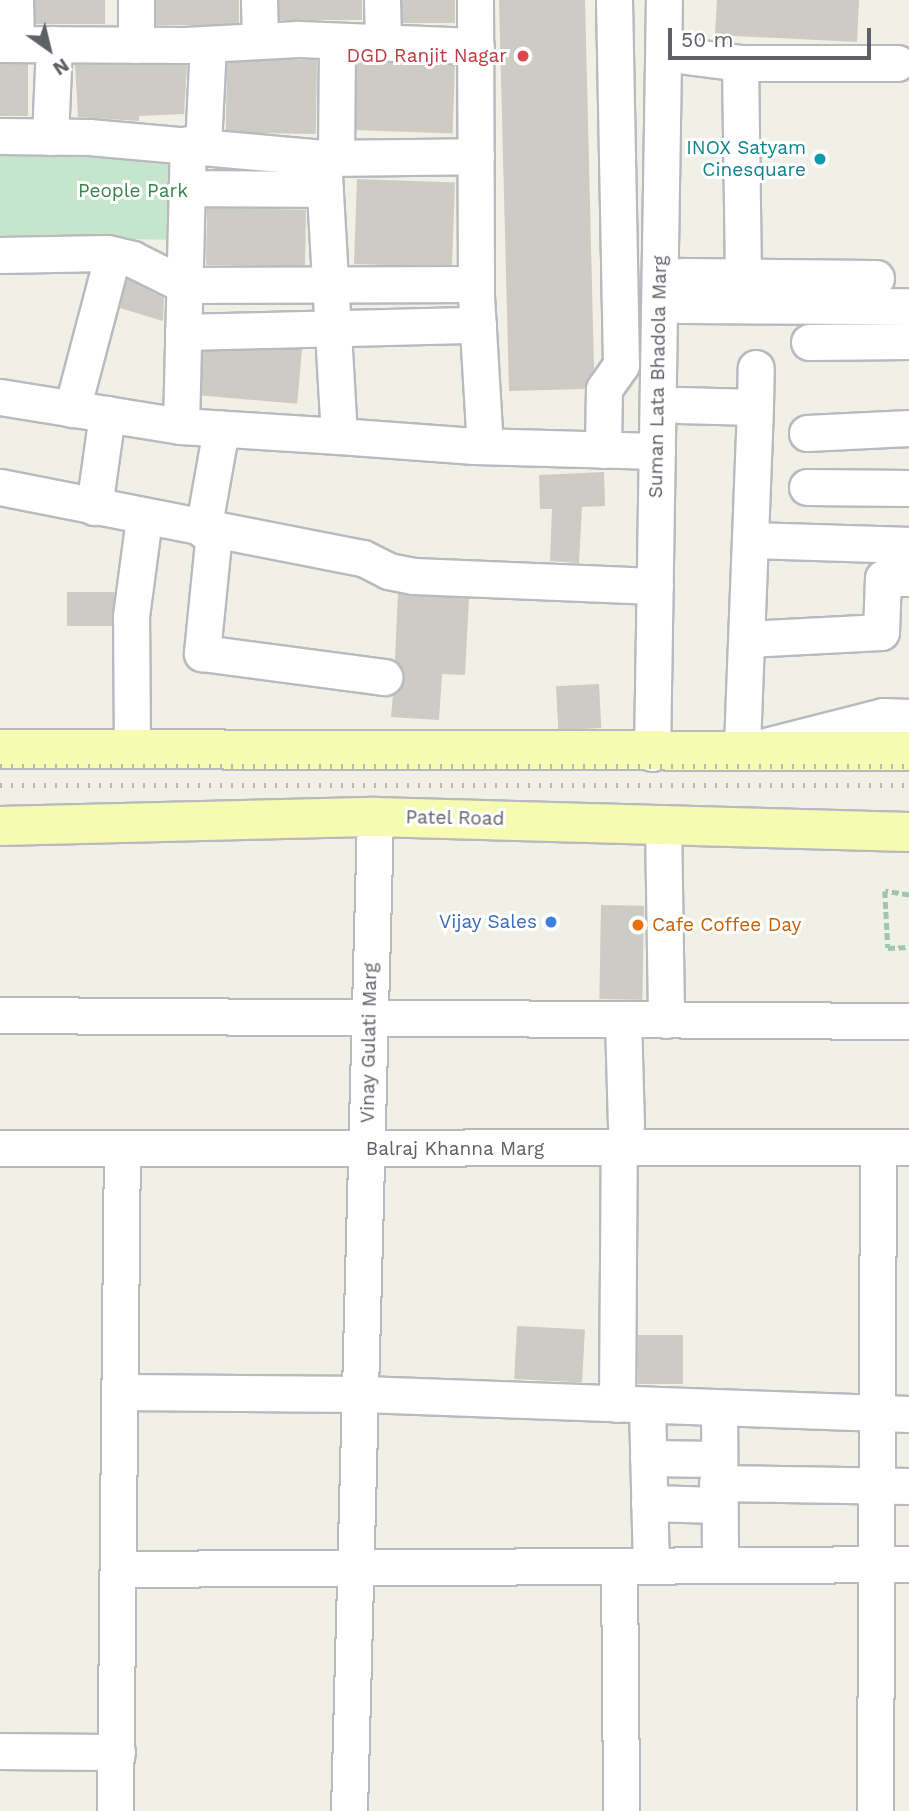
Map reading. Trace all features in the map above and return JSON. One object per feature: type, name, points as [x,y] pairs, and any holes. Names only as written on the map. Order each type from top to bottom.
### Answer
[{"type":"main road","points":[[0,749],[663,753],[909,751]]},
{"type":"main road","name":"Patel Road","points":[[0,825],[376,817],[909,832]]},
{"type":"street","points":[[15,0],[8,44],[136,45],[337,41],[476,46]]},
{"type":"street","points":[[136,0],[136,45]]},
{"type":"street","points":[[259,0],[260,41]]},
{"type":"street","points":[[382,0],[383,42]]},
{"type":"street","points":[[475,0],[476,284],[485,446]]},
{"type":"street","points":[[603,450],[604,389],[621,365],[614,0]]},
{"type":"street","name":"Suman Lata Bhadola Marg","points":[[663,753],[655,586],[664,0]]},
{"type":"street","name":"Suman Lata Bhadola Marg","points":[[663,753],[679,405],[687,0]]},
{"type":"street","points":[[337,41],[328,168],[330,285],[339,436]]},
{"type":"street","points":[[50,137],[54,44]]},
{"type":"street","points":[[181,426],[186,188],[195,145],[208,44]]},
{"type":"street","points":[[686,56],[740,63],[897,62]]},
{"type":"street","points":[[740,63],[743,277]]},
{"type":"street","points":[[0,136],[195,145],[328,168]]},
{"type":"street","points":[[186,188],[328,168],[476,156]]},
{"type":"street","points":[[0,255],[113,254],[184,285],[476,284]]},
{"type":"street","points":[[72,409],[113,254]]},
{"type":"street","points":[[681,291],[743,277],[876,278]]},
{"type":"street","points":[[681,291],[909,306]]},
{"type":"street","points":[[183,332],[478,325]]},
{"type":"street","points":[[809,342],[909,341]]},
{"type":"street","points":[[756,368],[752,540],[742,752],[883,716],[909,717]]},
{"type":"street","points":[[0,397],[181,426],[485,446],[657,451]]},
{"type":"street","points":[[679,405],[755,407]]},
{"type":"street","points":[[94,507],[107,414]]},
{"type":"street","points":[[807,433],[909,428]]},
{"type":"street","points":[[221,429],[208,531],[202,653],[384,677]]},
{"type":"street","points":[[0,487],[208,531],[363,558],[388,571],[414,576],[655,586]]},
{"type":"street","points":[[807,487],[909,488]]},
{"type":"street","points":[[132,750],[131,615],[144,517]]},
{"type":"street","points":[[752,540],[909,545]]},
{"type":"street","points":[[747,639],[881,632],[883,578],[909,578]]},
{"type":"street","name":"Vinay Gulati Marg","points":[[349,1811],[352,1569],[363,1394],[376,817]]},
{"type":"street","points":[[663,823],[666,1020]]},
{"type":"street","points":[[0,1015],[370,1015],[909,1021]]},
{"type":"street","points":[[621,1811],[635,1566],[649,1503],[648,1458],[632,1404],[622,1137],[623,1019]]},
{"type":"street","name":"Balraj Khanna Marg","points":[[0,1148],[367,1149],[622,1137],[893,1148]]},
{"type":"street","points":[[115,1811],[122,1148]]},
{"type":"street","points":[[875,1811],[874,1486],[892,1414],[893,1148]]},
{"type":"street","points":[[121,1392],[363,1394],[892,1414]]},
{"type":"street","points":[[719,1408],[720,1565]]},
{"type":"street","points":[[648,1458],[718,1482],[909,1486]]},
{"type":"street","points":[[649,1503],[718,1482]]},
{"type":"street","points":[[119,1569],[909,1564]]},
{"type":"street","points":[[0,1751],[117,1752]]},
{"type":"path","points":[[909,895],[885,891],[888,948],[909,947]]},
{"type":"green space","name":"People Park","points":[[0,138],[182,141],[180,240],[0,237]]},
{"type":"building","points":[[35,0],[105,0],[105,24],[35,24]]},
{"type":"building","points":[[156,0],[239,0],[239,25],[156,25]]},
{"type":"building","points":[[279,0],[362,0],[362,20],[279,20]]},
{"type":"building","points":[[402,0],[455,0],[455,23],[402,23]]},
{"type":"building","points":[[499,0],[585,0],[594,368],[584,389],[509,391]]},
{"type":"building","points":[[717,0],[859,0],[857,42],[715,35]]},
{"type":"building","points":[[227,58],[317,60],[316,134],[226,132]]},
{"type":"building","points":[[357,61],[455,64],[453,133],[355,130]]},
{"type":"building","points":[[0,64],[28,64],[28,116],[0,116]]},
{"type":"building","points":[[75,65],[187,65],[184,114],[139,116],[139,121],[78,117]]},
{"type":"building","points":[[357,179],[455,182],[452,267],[354,264]]},
{"type":"building","points":[[207,208],[306,210],[305,267],[206,265]]},
{"type":"building","points":[[127,279],[164,298],[163,321],[120,308]]},
{"type":"building","points":[[203,340],[302,349],[297,404],[199,395]]},
{"type":"building","points":[[604,472],[605,506],[582,507],[579,563],[550,561],[552,509],[540,509],[539,475]]},
{"type":"building","points":[[67,592],[114,592],[114,626],[67,626]]},
{"type":"building","points":[[398,593],[469,598],[465,675],[442,674],[439,720],[391,717],[393,695],[404,679],[395,660]]},
{"type":"building","points":[[599,684],[601,728],[558,730],[556,686]]},
{"type":"building","points":[[601,905],[644,906],[642,1000],[599,999]]},
{"type":"building","points":[[517,1326],[585,1330],[582,1382],[514,1379]]},
{"type":"building","points":[[638,1335],[683,1335],[683,1384],[638,1384]]},
{"type":"railway","points":[[0,766],[909,766]]},
{"type":"railway","points":[[0,785],[909,785]]},
{"type":"place","name":"DGD Ranjit Nagar","points":[[523,56]]},
{"type":"place","name":"INOX Satyam Cinesquare","points":[[820,159]]},
{"type":"place","name":"Vijay Sales","points":[[551,922]]},
{"type":"place","name":"Cafe Coffee Day","points":[[638,925]]}]
